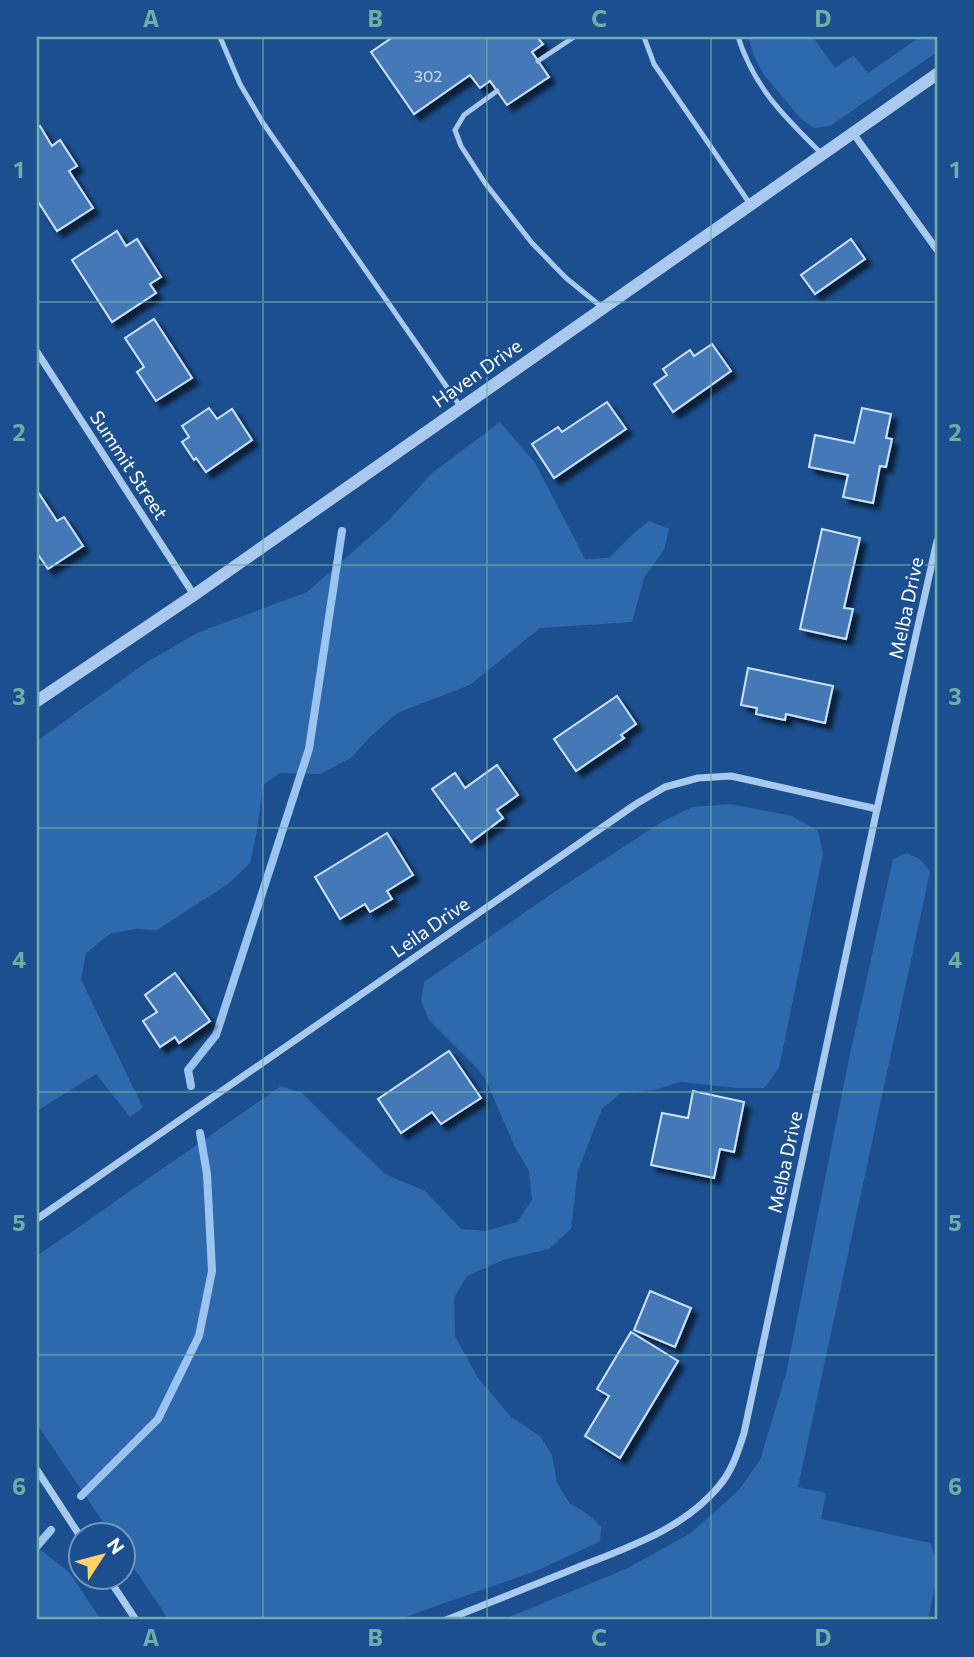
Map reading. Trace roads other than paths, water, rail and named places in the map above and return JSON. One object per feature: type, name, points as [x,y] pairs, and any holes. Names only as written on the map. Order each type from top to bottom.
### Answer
[{"type":"street","name":"Haven Drive","points":[[37,701],[937,74]]},
{"type":"street","points":[[853,133],[937,250]]},
{"type":"street","name":"Summit Street","points":[[37,352],[194,594]]},
{"type":"street","name":"Melba Drive","points":[[446,1620],[636,1544],[668,1527],[697,1508],[720,1485],[736,1459],[744,1433],[877,808],[937,541]]},
{"type":"street","name":"Leila Drive","points":[[37,1219],[636,804],[665,787],[698,778],[731,776],[877,808]]},
{"type":"street","points":[[37,1470],[70,1520]]},
{"type":"street","points":[[116,1590],[136,1620]]},
{"type":"lane","points":[[220,37],[240,84],[263,123],[461,407]]},
{"type":"lane","points":[[538,61],[573,37]]},
{"type":"lane","points":[[644,37],[654,64],[750,204]]},
{"type":"lane","points":[[738,37],[746,60],[764,91],[822,154]]},
{"type":"lane","points":[[497,91],[464,115],[455,130],[461,146],[485,183],[533,243],[557,270],[603,308]]},
{"type":"waterway","points":[[191,1086],[188,1070],[216,1035],[309,749],[342,531]]},
{"type":"waterway","points":[[81,1496],[158,1419],[199,1336],[212,1271],[207,1174],[200,1133]]},
{"type":"waterway","points":[[37,1546],[51,1530]]}]
